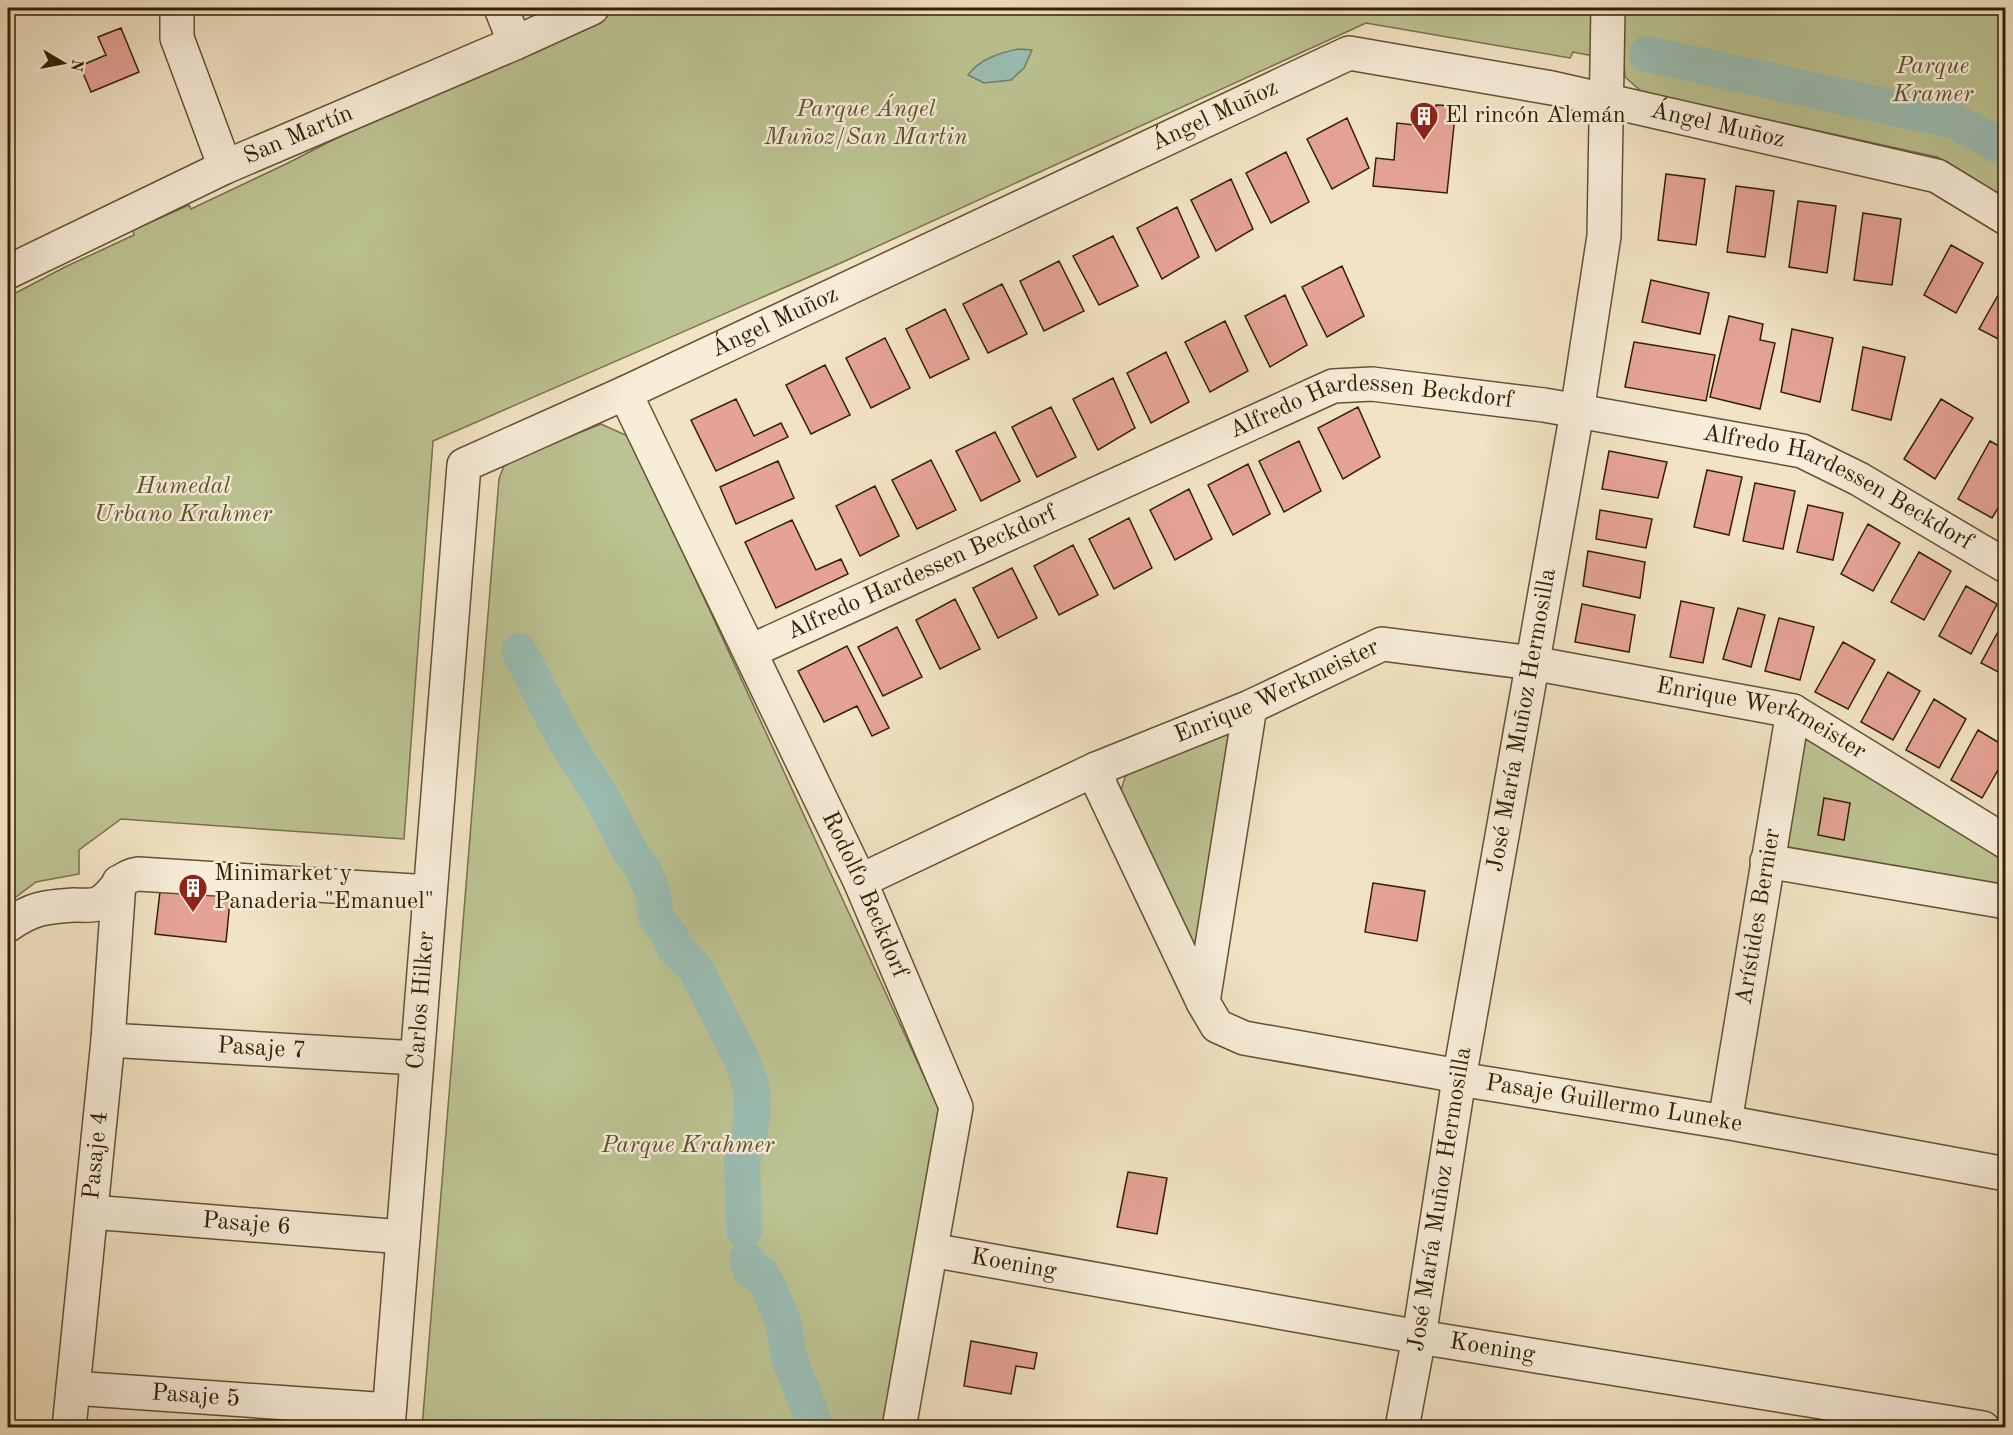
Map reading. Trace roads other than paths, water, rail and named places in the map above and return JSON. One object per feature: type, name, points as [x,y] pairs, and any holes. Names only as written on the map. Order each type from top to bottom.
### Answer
[{"type":"street","points":[[177,8],[177,38],[225,167]]},
{"type":"street","points":[[501,8],[515,43]]},
{"type":"street","name":"San Martín","points":[[8,272],[225,167],[592,8]]},
{"type":"street","name":"José María Muñoz Hermosilla","points":[[1402,1428],[1419,1336],[1459,1078],[1577,412],[1604,236],[1608,8]]},
{"type":"street","name":"Ángel Muñoz","points":[[464,465],[626,393],[1349,53],[1552,88],[1937,176],[2006,218]]},
{"type":"street","name":"Alfredo Hardessen Beckdorf","points":[[751,651],[1333,386],[1372,384],[1544,405],[1802,451],[1859,480],[2006,566]]},
{"type":"street","name":"Rodolfo Beckdorf","points":[[626,393],[860,881],[956,1107],[900,1428]]},
{"type":"street","name":"Carlos Hilker","points":[[389,1419],[464,465]]},
{"type":"street","name":"Enrique Werkmeister","points":[[860,881],[1096,770],[1251,706],[1382,644],[1532,663],[1793,711],[2006,842]]},
{"type":"street","points":[[1203,1002],[1251,706]]},
{"type":"street","name":"Arístides Bernier","points":[[1725,1122],[1793,711]]},
{"type":"street","name":"Pasaje Guillermo Luneke","points":[[1096,770],[1101,787],[1203,1002],[1217,1026],[1244,1038],[1442,1073],[1459,1078],[1725,1122],[2006,1174]]},
{"type":"street","points":[[1767,861],[2006,902]]},
{"type":"street","points":[[8,925],[23,915],[42,907],[96,904],[109,896],[119,882],[129,875],[138,874],[430,892]]},
{"type":"street","name":"Pasaje 4","points":[[69,1428],[108,1040],[119,882]]},
{"type":"street","name":"Pasaje 7","points":[[108,1040],[417,1059]]},
{"type":"street","name":"Pasaje 6","points":[[90,1212],[403,1237]]},
{"type":"street","name":"Koening","points":[[931,1250],[1419,1336],[1983,1428]]},
{"type":"street","name":"Pasaje 5","points":[[73,1388],[389,1419]]},
{"type":"water","points":[[1018,49],[1032,50],[1024,68],[1011,80],[984,83],[968,75],[990,58]]},
{"type":"waterway","points":[[1647,54],[1954,121],[2006,149]]},
{"type":"waterway","points":[[519,651],[561,733],[606,805],[628,848],[643,869],[653,893],[655,914],[671,938],[674,947],[695,968],[741,1058],[752,1088],[752,1120],[742,1162],[744,1230]]},
{"type":"waterway","points":[[747,1259],[751,1271],[761,1274],[771,1292],[784,1325],[789,1357],[816,1428]]},
{"type":"place","name":"El rincón Alemán","points":[[1424,142]]},
{"type":"place","name":"Minimarket y Panaderia \"Emanuel\"","points":[[193,914]]},
{"type":"park label","name":"Parque Kramer","points":[[1933,81]]},
{"type":"park label","name":"Parque Ángel Muñoz/San Martin","points":[[866,124]]},
{"type":"park label","name":"Humedal Urbano Krahmer","points":[[183,501]]},
{"type":"park label","name":"Parque Krahmer","points":[[688,1146]]}]
